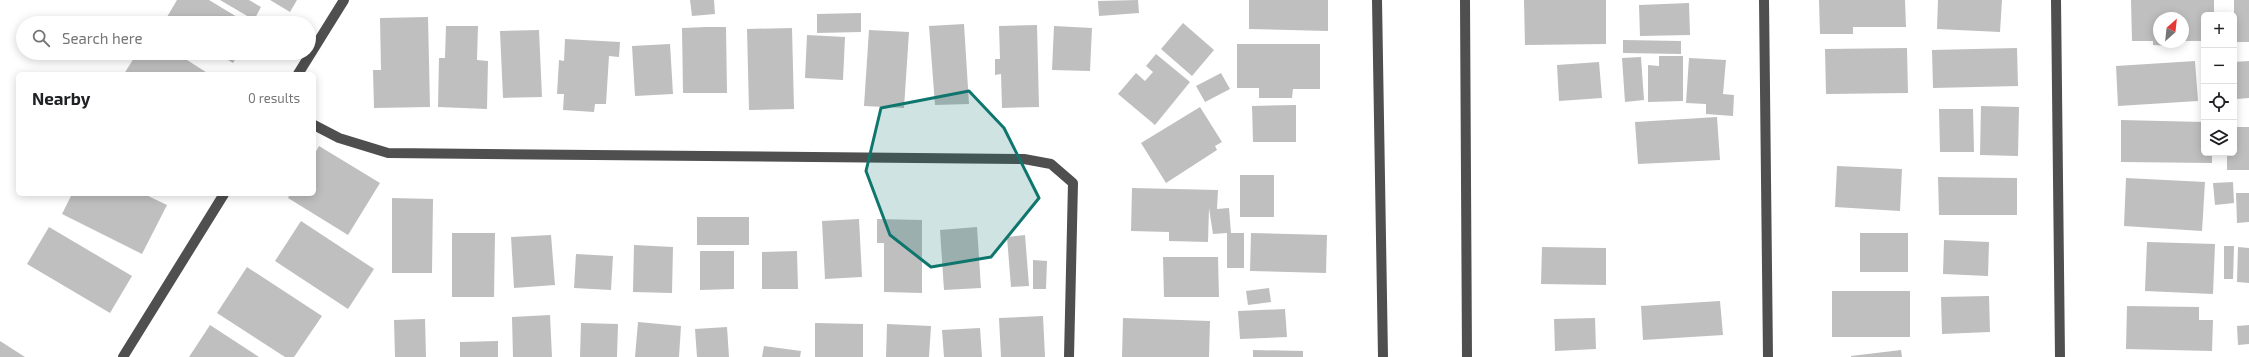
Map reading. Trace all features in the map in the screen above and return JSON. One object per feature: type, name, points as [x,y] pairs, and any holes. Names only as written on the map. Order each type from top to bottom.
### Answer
[{"type":"street","points":[[316,45],[344,0]]},
{"type":"street","points":[[1377,0],[1383,357]]},
{"type":"street","points":[[1466,0],[1467,357]]},
{"type":"street","points":[[1764,0],[1768,357]]},
{"type":"street","points":[[2056,0],[2060,357]]},
{"type":"street","points":[[299,72],[307,60]]},
{"type":"street","points":[[316,126],[339,138],[388,153],[1024,159],[1051,164],[1073,183],[1069,357]]},
{"type":"street","points":[[123,357],[223,196]]},
{"type":"highlighted area","points":[[969,91],[1004,128],[1039,198],[991,257],[931,267],[890,235],[866,171],[881,108]]},
{"type":"building","points":[[177,0],[209,0],[235,16],[168,16]]},
{"type":"building","points":[[220,0],[249,0],[261,7],[256,16],[247,16]]},
{"type":"building","points":[[270,0],[297,0],[290,12]]},
{"type":"building","points":[[690,0],[714,0],[715,14],[692,16]]},
{"type":"building","points":[[1138,0],[1139,13],[1099,16],[1098,1]]},
{"type":"building","points":[[1249,0],[1328,0],[1328,31],[1249,29]]},
{"type":"building","points":[[1524,0],[1606,0],[1606,44],[1525,45]]},
{"type":"building","points":[[1819,0],[1905,0],[1906,27],[1853,27],[1853,34],[1820,34]]},
{"type":"building","points":[[1938,0],[2002,0],[2000,32],[1937,29]]},
{"type":"building","points":[[2131,0],[2214,0],[2214,12],[2201,12],[2201,41],[2189,41],[2189,12],[2153,12],[2153,41],[2132,41]]},
{"type":"building","points":[[2234,0],[2249,0],[2249,42],[2237,42],[2237,12],[2234,12]]},
{"type":"building","points":[[1689,3],[1690,35],[1640,36],[1639,5]]},
{"type":"building","points":[[861,13],[861,32],[817,33],[817,14]]},
{"type":"building","points":[[428,17],[430,107],[374,108],[373,70],[381,70],[380,18]]},
{"type":"building","points":[[1183,23],[1214,50],[1192,76],[1161,49]]},
{"type":"building","points":[[964,24],[969,104],[935,105],[929,26]]},
{"type":"building","points":[[1037,25],[1039,107],[1002,108],[1001,74],[995,75],[995,59],[1000,59],[999,26]]},
{"type":"building","points":[[446,26],[478,26],[477,60],[488,61],[487,109],[438,107],[439,58],[445,58]]},
{"type":"building","points":[[1054,26],[1092,28],[1090,71],[1052,70]]},
{"type":"building","points":[[726,27],[727,93],[683,93],[682,28]]},
{"type":"building","points":[[792,28],[794,109],[749,110],[747,29]]},
{"type":"building","points":[[539,30],[542,97],[503,98],[500,31]]},
{"type":"building","points":[[869,30],[909,32],[904,108],[864,106]]},
{"type":"building","points":[[807,35],[845,37],[843,80],[805,78]]},
{"type":"building","points":[[565,39],[620,42],[619,57],[609,56],[606,104],[595,104],[594,112],[563,110],[564,94],[557,94],[559,60],[564,61]]},
{"type":"building","points":[[1623,40],[1681,41],[1681,54],[1623,53]]},
{"type":"building","points":[[670,44],[673,94],[635,96],[632,46]]},
{"type":"building","points":[[1237,44],[1320,44],[1320,89],[1293,89],[1292,98],[1259,98],[1259,88],[1237,88]]},
{"type":"building","points":[[1907,48],[1908,93],[1826,94],[1825,49]]},
{"type":"building","points":[[2017,48],[2018,86],[1933,88],[1932,50]]},
{"type":"building","points":[[1156,54],[1190,82],[1155,125],[1118,94],[1136,73],[1145,81],[1153,72],[1146,66]]},
{"type":"building","points":[[1659,56],[1683,56],[1683,101],[1648,102],[1648,65],[1659,66]]},
{"type":"building","points":[[1641,57],[1644,100],[1625,102],[1622,58]]},
{"type":"building","points":[[1689,58],[1726,60],[1723,94],[1734,95],[1733,116],[1706,114],[1706,104],[1686,103]]},
{"type":"building","points":[[133,60],[187,60],[206,72],[125,72]]},
{"type":"building","points":[[228,60],[235,60],[233,63]]},
{"type":"building","points":[[2195,61],[2198,101],[2118,106],[2116,66]]},
{"type":"building","points":[[2249,61],[2249,98],[2237,99],[2237,62]]},
{"type":"building","points":[[1599,62],[1602,98],[1559,101],[1557,65]]},
{"type":"building","points":[[1221,73],[1230,89],[1205,102],[1196,86]]},
{"type":"building","points":[[1296,105],[1296,142],[1253,142],[1252,106]]},
{"type":"building","points":[[1981,106],[2019,107],[2018,156],[1980,155]]},
{"type":"building","points":[[1200,107],[1222,142],[1215,146],[1217,150],[1166,183],[1141,143]]},
{"type":"building","points":[[1939,109],[1973,109],[1974,152],[1940,152]]},
{"type":"building","points":[[1717,117],[1720,160],[1638,164],[1635,122]]},
{"type":"building","points":[[2121,120],[2201,122],[2201,156],[2212,156],[2212,163],[2121,162]]},
{"type":"building","points":[[2237,127],[2249,127],[2249,170],[2227,170],[2227,156],[2237,156]]},
{"type":"building","points":[[319,146],[380,183],[348,235],[288,198],[289,196],[316,196],[316,151]]},
{"type":"building","points":[[1837,166],[1902,169],[1900,211],[1835,207]]},
{"type":"building","points":[[1240,175],[1274,175],[1274,217],[1240,217]]},
{"type":"building","points":[[1938,177],[2017,178],[2017,215],[1939,215]]},
{"type":"building","points":[[2126,178],[2205,182],[2202,231],[2124,226]]},
{"type":"building","points":[[2233,182],[2234,203],[2215,205],[2213,183]]},
{"type":"building","points":[[1132,188],[1218,190],[1217,209],[1229,208],[1231,233],[1244,233],[1244,268],[1227,268],[1227,233],[1213,234],[1209,208],[1208,242],[1169,241],[1169,232],[1131,231]]},
{"type":"building","points":[[2236,193],[2249,193],[2249,222],[2237,223]]},
{"type":"building","points":[[71,196],[148,196],[167,205],[142,254],[62,214]]},
{"type":"building","points":[[392,198],[433,199],[432,273],[392,273]]},
{"type":"building","points":[[697,217],[749,217],[749,245],[697,245]]},
{"type":"building","points":[[859,219],[862,277],[825,279],[822,221]]},
{"type":"building","points":[[877,219],[922,220],[922,293],[884,292],[884,243],[877,243]]},
{"type":"building","points":[[301,221],[374,269],[348,309],[275,261]]},
{"type":"building","points":[[49,227],[132,276],[110,313],[27,264]]},
{"type":"building","points":[[977,227],[981,288],[944,290],[940,230]]},
{"type":"building","points":[[452,233],[495,233],[494,297],[452,297]]},
{"type":"building","points":[[1251,233],[1327,235],[1326,273],[1250,271]]},
{"type":"building","points":[[1860,233],[1908,233],[1908,272],[1860,272]]},
{"type":"building","points":[[551,235],[555,285],[514,288],[511,237]]},
{"type":"building","points":[[1025,235],[1029,286],[1011,287],[1007,237]]},
{"type":"building","points":[[1944,240],[1989,242],[1988,276],[1943,274]]},
{"type":"building","points":[[2147,242],[2215,244],[2213,294],[2145,291]]},
{"type":"building","points":[[634,245],[673,247],[672,293],[633,292]]},
{"type":"building","points":[[2224,246],[2234,246],[2233,279],[2224,279]]},
{"type":"building","points":[[1542,247],[1606,248],[1606,285],[1541,284]]},
{"type":"building","points":[[2238,247],[2249,248],[2249,283],[2237,282]]},
{"type":"building","points":[[700,251],[734,251],[734,289],[700,290]]},
{"type":"building","points":[[797,251],[798,289],[762,289],[762,252]]},
{"type":"building","points":[[576,254],[613,256],[611,290],[574,288]]},
{"type":"building","points":[[1163,257],[1218,257],[1219,297],[1164,297]]},
{"type":"building","points":[[1033,260],[1047,261],[1046,289],[1033,289]]},
{"type":"building","points":[[247,267],[322,316],[294,357],[285,357],[217,313]]},
{"type":"building","points":[[1269,288],[1271,302],[1248,305],[1246,291]]},
{"type":"building","points":[[1832,291],[1910,291],[1910,337],[1832,337]]},
{"type":"building","points":[[1989,296],[1990,332],[1942,334],[1941,297]]},
{"type":"building","points":[[1720,301],[1723,335],[1643,340],[1641,306]]},
{"type":"building","points":[[2127,306],[2199,307],[2199,320],[2213,320],[2212,351],[2126,349]]},
{"type":"building","points":[[1285,309],[1287,337],[1240,339],[1238,311]]},
{"type":"building","points":[[550,315],[552,357],[513,357],[512,317]]},
{"type":"building","points":[[1043,316],[1045,357],[1001,357],[999,318]]},
{"type":"building","points":[[1123,318],[1210,321],[1209,357],[1122,357]]},
{"type":"building","points":[[1595,318],[1596,349],[1555,351],[1554,319]]},
{"type":"building","points":[[425,319],[426,357],[395,357],[394,320]]},
{"type":"building","points":[[638,322],[681,326],[679,357],[635,357]]},
{"type":"building","points":[[581,323],[618,324],[617,357],[580,357]]},
{"type":"building","points":[[815,323],[863,324],[863,357],[815,357]]},
{"type":"building","points":[[887,324],[931,326],[929,357],[886,357]]},
{"type":"building","points":[[210,325],[259,357],[189,357]]},
{"type":"building","points":[[2249,325],[2249,344],[2238,345],[2237,326]]},
{"type":"building","points":[[727,327],[729,357],[697,357],[695,329]]},
{"type":"building","points":[[980,328],[982,357],[944,357],[942,330]]},
{"type":"building","points":[[0,341],[25,357],[0,357]]},
{"type":"building","points":[[498,341],[498,357],[460,357],[460,342]]},
{"type":"building","points":[[764,346],[801,351],[800,357],[762,357]]},
{"type":"building","points":[[1253,350],[1303,351],[1303,357],[1253,357]]},
{"type":"building","points":[[1901,350],[1902,357],[1851,357],[1851,356]]}]
